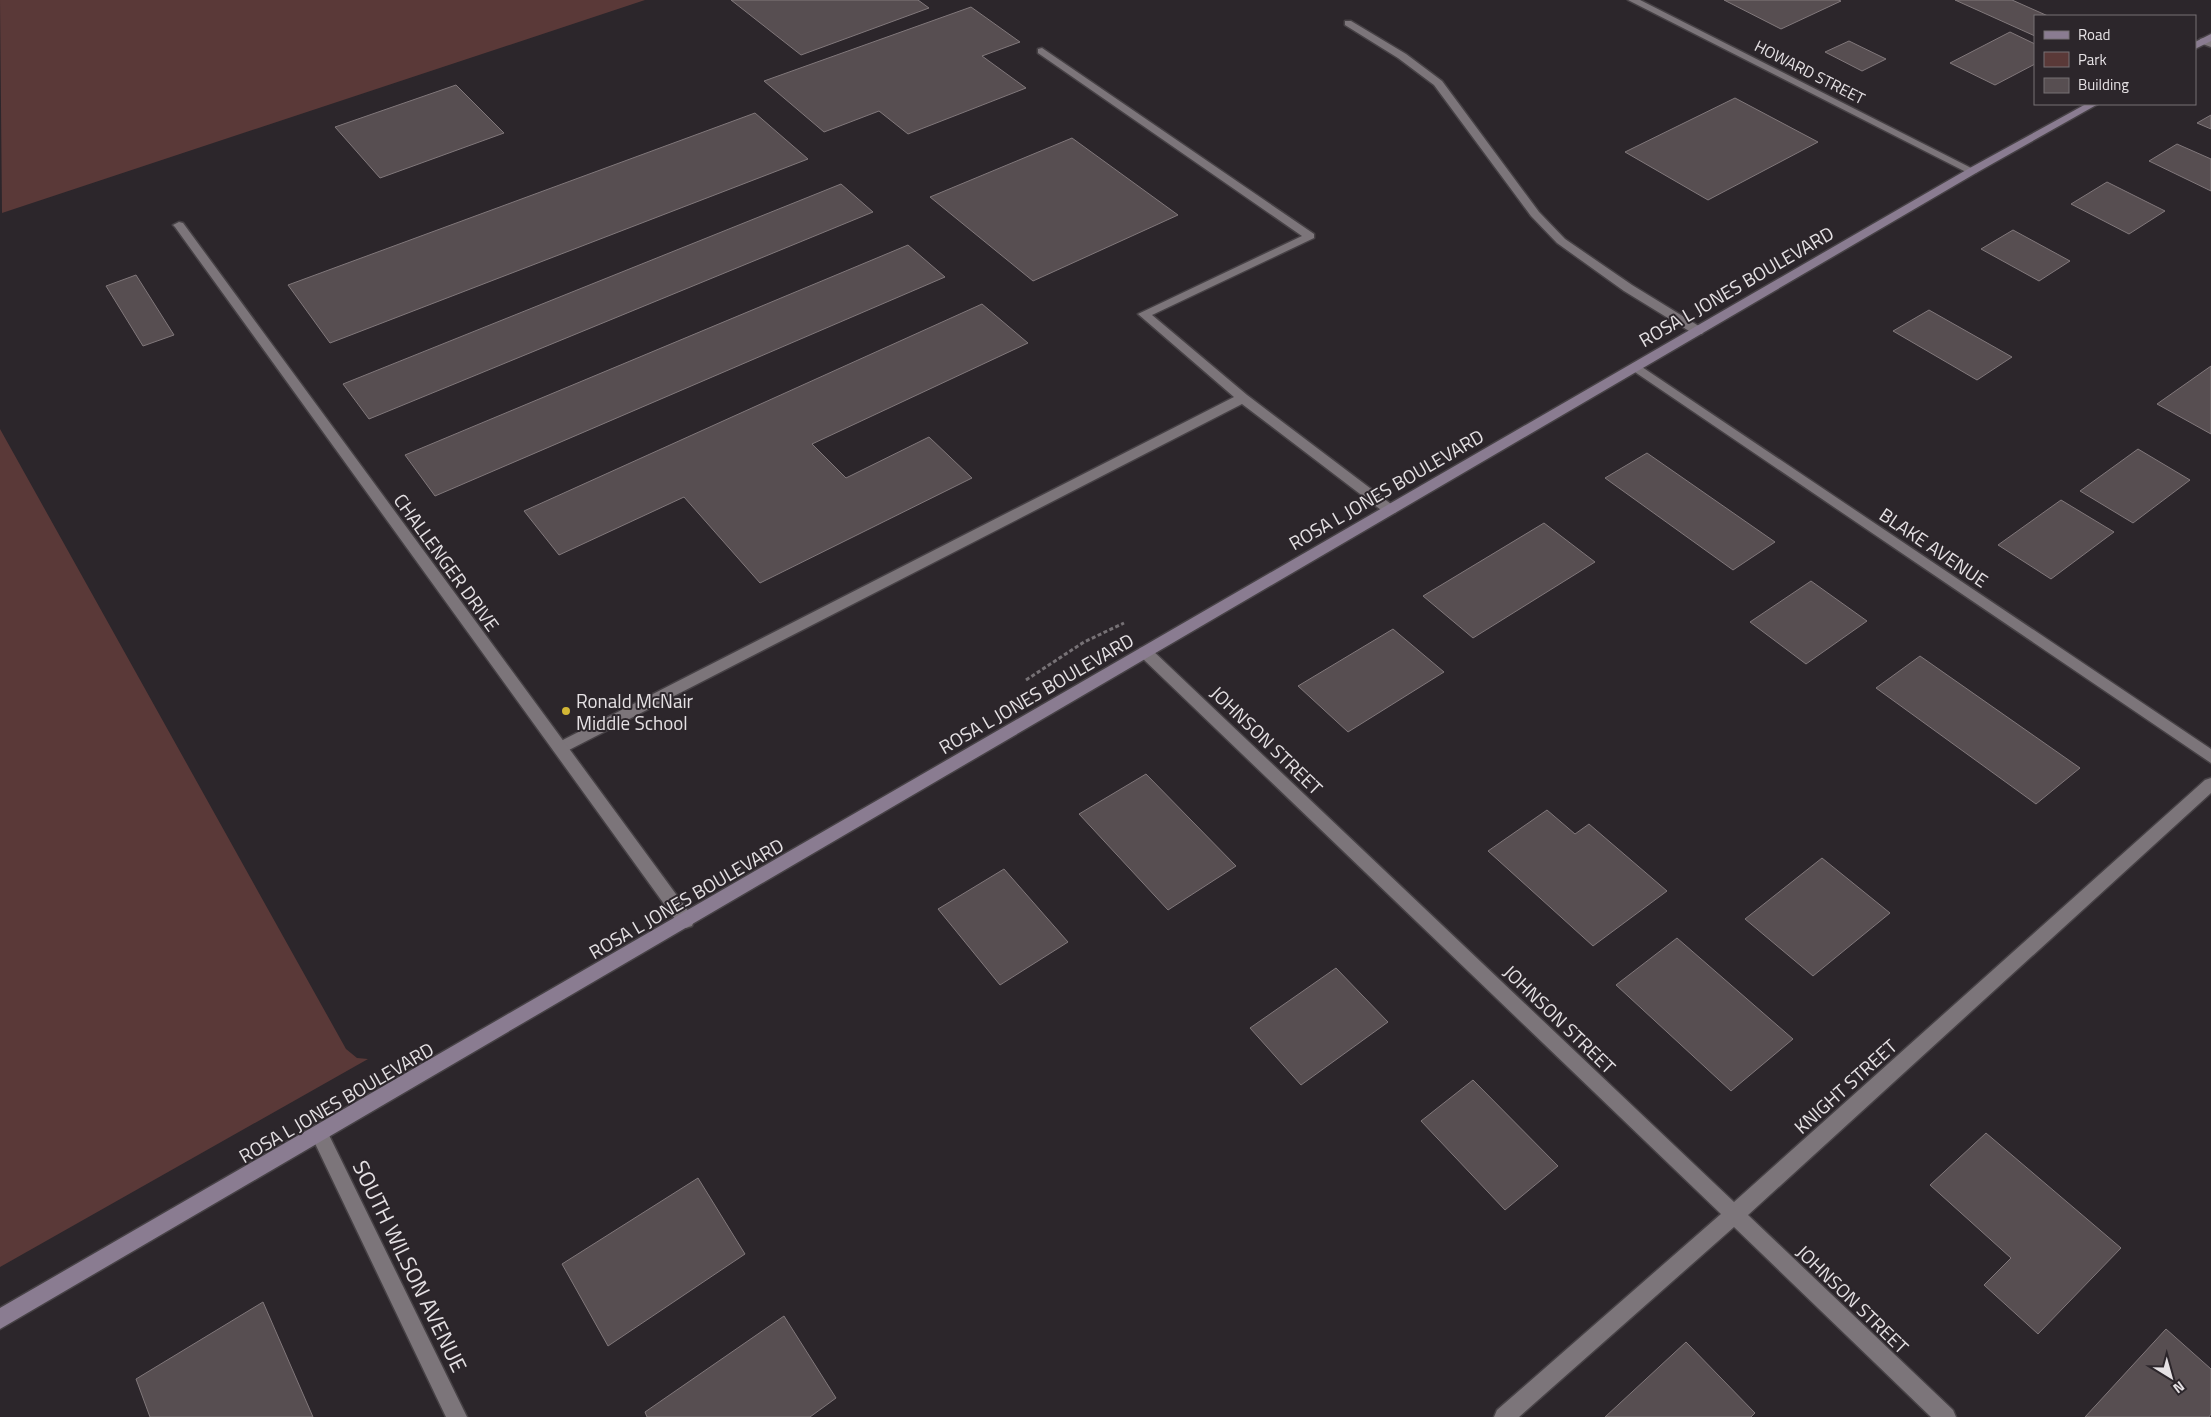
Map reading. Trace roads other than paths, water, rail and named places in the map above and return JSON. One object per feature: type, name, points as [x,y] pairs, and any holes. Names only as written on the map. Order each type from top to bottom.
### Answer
[{"type":"street","name":"HOWARD STREET","points":[[1633,0],[1972,172]]},
{"type":"street","points":[[1348,23],[1402,56],[1438,83],[1535,214],[1560,241],[1628,288],[1698,331]]},
{"type":"street","points":[[1042,51],[1310,236],[1144,314],[1243,398],[1390,510]]},
{"type":"street","name":"ROSA L JONES BOULEVARD","points":[[0,1319],[320,1135],[1145,652],[1972,172],[2091,105]]},
{"type":"street","name":"CHALLENGER DRIVE","points":[[178,224],[686,921]]},
{"type":"street","name":"BLAKE AVENUE","points":[[1636,367],[2211,758]]},
{"type":"street","points":[[560,748],[1243,398]]},
{"type":"street","name":"JOHNSON STREET","points":[[1145,652],[1946,1417]]},
{"type":"street","name":"KNIGHT STREET","points":[[1504,1417],[1734,1214],[2211,784]]},
{"type":"street","name":"SOUTH WILSON AVENUE","points":[[320,1135],[457,1417]]},
{"type":"place","name":"Ronald McNair Middle School","points":[[566,711]]}]
